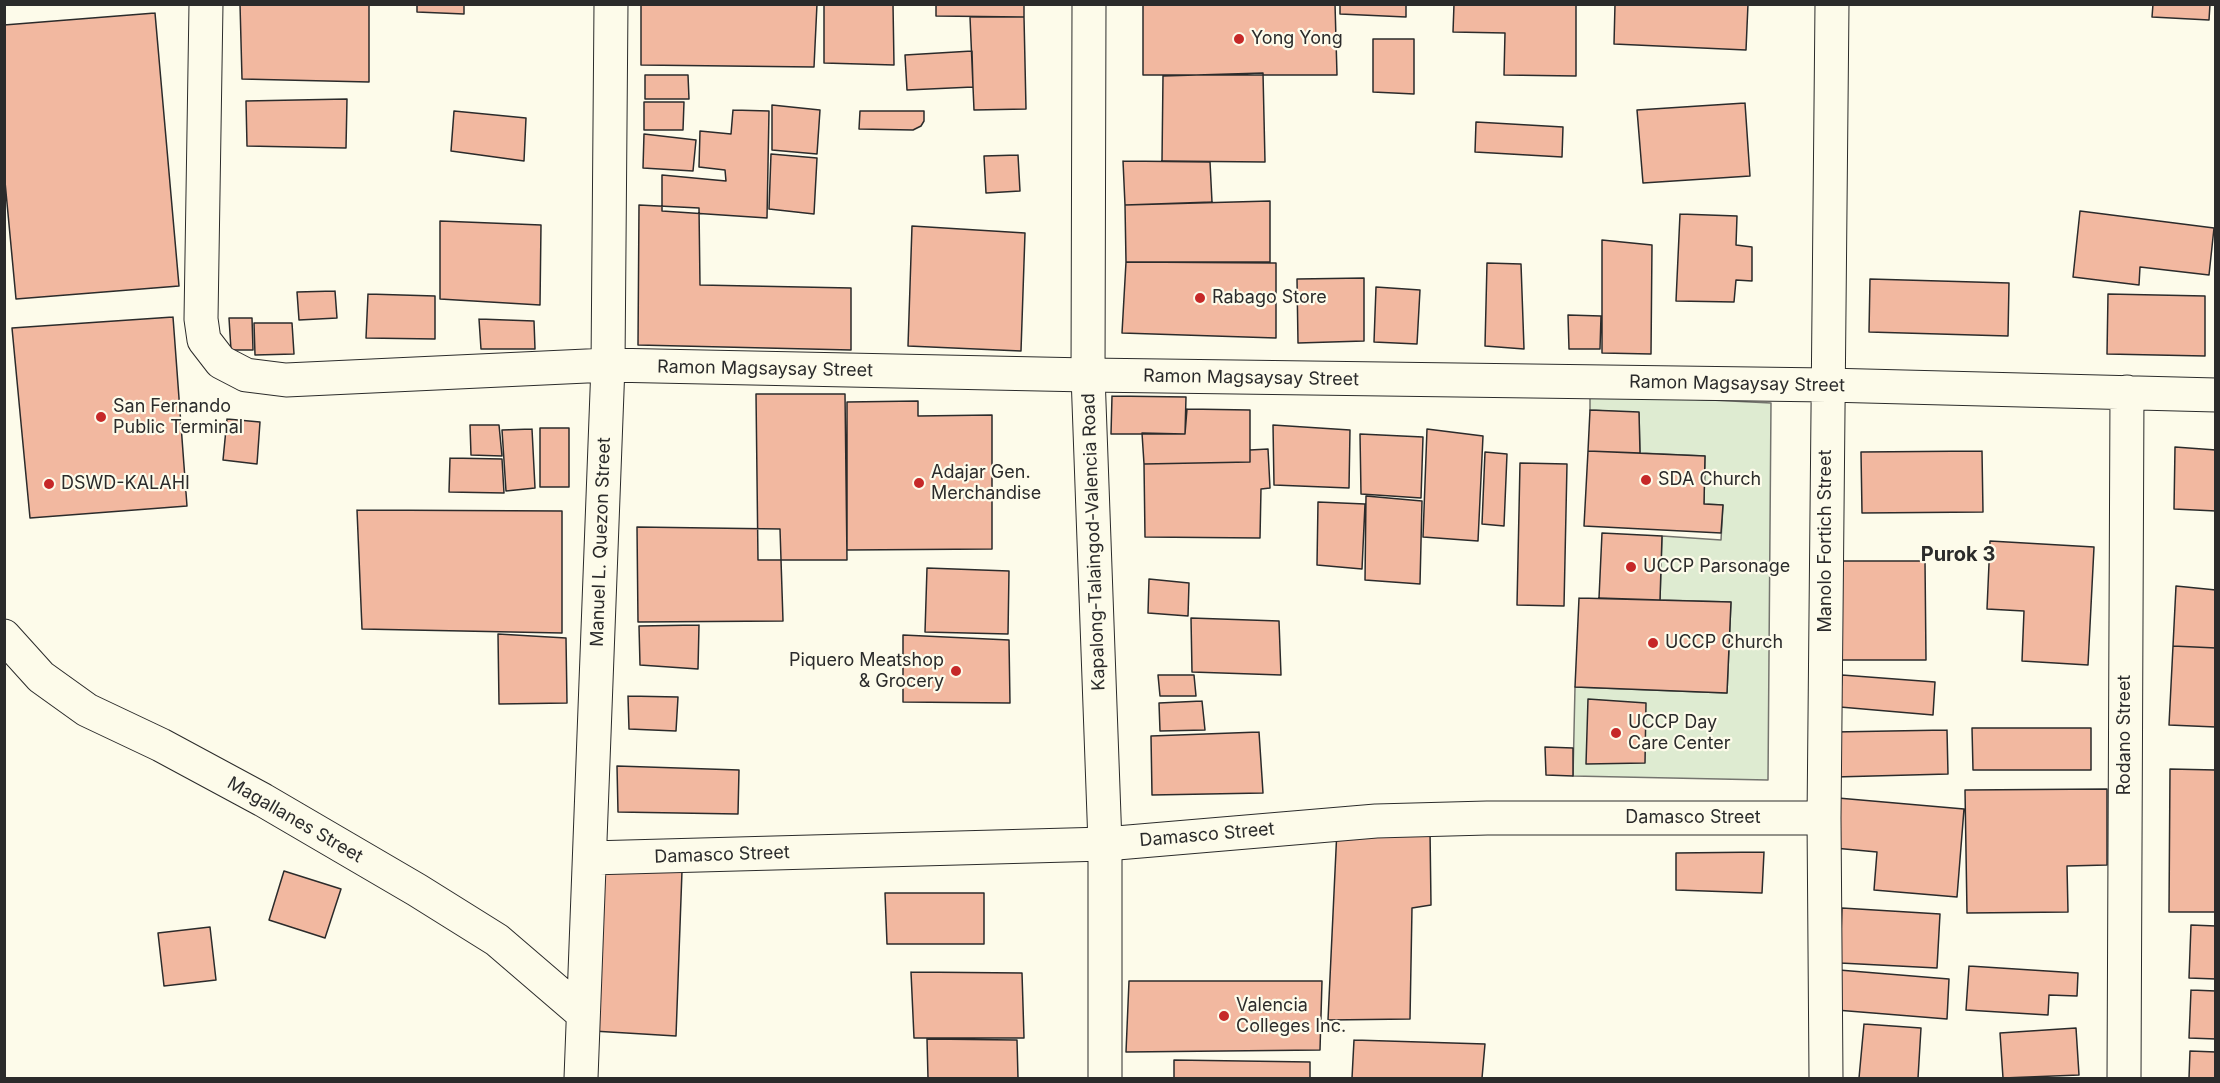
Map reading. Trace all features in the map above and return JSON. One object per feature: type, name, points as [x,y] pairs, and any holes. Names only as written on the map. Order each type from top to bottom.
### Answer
[{"type":"main road","name":"Ramon Magsaysay Street","points":[[206,4],[201,319],[204,340],[221,362],[246,375],[286,380],[608,365],[1088,375],[1827,385],[2216,395]]},
{"type":"main road","name":"Manuel L. Quezon Street","points":[[581,1078],[608,365],[611,4]]},
{"type":"main road","name":"Kapalong-Talaingod-Valencia Road","points":[[1089,4],[1088,375],[1105,844],[1105,1078]]},
{"type":"main road","name":"Manolo Fortich Street","points":[[1826,1078],[1824,818],[1832,4]]},
{"type":"main road","name":"Rodano Street","points":[[2124,1078],[2127,392]]},
{"type":"main road","name":"Magallanes Street","points":[[4,636],[41,677],[87,710],[161,745],[253,795],[417,890],[497,940],[582,1013]]},
{"type":"main road","name":"Damasco Street","points":[[590,858],[1105,844],[1387,821],[1487,818],[1824,818]]},
{"type":"green space","points":[[1590,394],[1771,403],[1768,780],[1573,776],[1575,687],[1727,693],[1731,602],[1660,600],[1662,536],[1721,540],[1723,505],[1704,504],[1705,456],[1640,453],[1639,413],[1590,410]]},
{"type":"building","points":[[240,4],[369,4],[369,82],[242,79]]},
{"type":"building","points":[[417,4],[464,4],[464,14],[417,12]]},
{"type":"building","points":[[641,4],[817,4],[814,67],[641,65]]},
{"type":"building","points":[[824,4],[893,4],[894,65],[824,63]]},
{"type":"building","points":[[936,4],[1024,4],[1024,17],[936,16]]},
{"type":"building","name":"Yong Yong","points":[[1143,4],[1335,4],[1337,75],[1143,75]]},
{"type":"building","points":[[1340,4],[1406,4],[1406,17],[1340,14]]},
{"type":"building","points":[[1454,4],[1576,4],[1576,76],[1504,75],[1505,33],[1453,32]]},
{"type":"building","points":[[1615,4],[1748,4],[1746,50],[1614,44]]},
{"type":"building","points":[[2153,4],[2210,4],[2209,20],[2152,17]]},
{"type":"building","points":[[155,13],[179,286],[16,299],[4,171],[4,25]]},
{"type":"building","points":[[970,17],[1024,17],[1026,109],[974,110]]},
{"type":"building","points":[[1373,39],[1414,39],[1414,94],[1373,92]]},
{"type":"building","points":[[972,51],[973,87],[907,90],[905,55]]},
{"type":"building","points":[[1263,73],[1265,162],[1162,161],[1163,76]]},
{"type":"building","points":[[645,75],[688,75],[689,99],[645,99]]},
{"type":"building","points":[[347,99],[346,148],[247,146],[246,101]]},
{"type":"building","points":[[644,102],[684,102],[683,130],[644,130]]},
{"type":"building","points":[[1745,103],[1750,176],[1643,183],[1637,110]]},
{"type":"building","points":[[772,105],[820,110],[817,154],[772,150]]},
{"type":"building","points":[[733,110],[769,111],[767,218],[662,211],[662,175],[726,181],[725,170],[699,167],[700,131],[731,134]]},
{"type":"building","points":[[454,111],[526,118],[524,161],[451,151]]},
{"type":"building","points":[[860,111],[924,111],[924,121],[921,126],[913,130],[859,129]]},
{"type":"building","points":[[1476,122],[1563,127],[1562,157],[1475,152]]},
{"type":"building","points":[[644,134],[696,140],[693,171],[643,168]]},
{"type":"building","points":[[771,154],[817,158],[814,214],[769,209]]},
{"type":"building","points":[[1018,155],[1020,191],[986,193],[984,156]]},
{"type":"building","points":[[1123,161],[1210,162],[1212,202],[1125,205]]},
{"type":"building","points":[[1270,201],[1270,262],[1126,262],[1125,205]]},
{"type":"building","points":[[639,205],[699,208],[700,285],[851,288],[851,350],[638,345]]},
{"type":"building","points":[[2080,211],[2214,228],[2209,275],[2140,267],[2139,285],[2073,277]]},
{"type":"building","points":[[1680,214],[1737,216],[1736,245],[1752,247],[1752,281],[1736,280],[1734,302],[1676,301]]},
{"type":"building","points":[[440,221],[541,225],[540,305],[440,299]]},
{"type":"building","points":[[912,226],[1025,233],[1021,351],[908,346]]},
{"type":"building","points":[[1602,240],[1652,245],[1651,354],[1602,353]]},
{"type":"building","name":"Rabago Store","points":[[1126,262],[1276,263],[1276,338],[1122,333]]},
{"type":"building","points":[[1487,263],[1521,264],[1524,349],[1485,346]]},
{"type":"building","points":[[1364,278],[1364,341],[1298,343],[1297,279]]},
{"type":"building","points":[[1870,279],[2009,283],[2008,336],[1869,332]]},
{"type":"building","points":[[1376,287],[1420,290],[1417,344],[1374,342]]},
{"type":"building","points":[[335,291],[337,318],[299,320],[297,292]]},
{"type":"building","points":[[368,294],[435,296],[435,339],[366,338]]},
{"type":"building","points":[[2108,294],[2205,296],[2205,356],[2107,354]]},
{"type":"building","points":[[1568,315],[1601,316],[1600,349],[1569,349]]},
{"type":"building","name":"San Fernando Public Terminal","points":[[173,317],[187,506],[30,518],[12,328]]},
{"type":"building","points":[[229,318],[252,318],[253,350],[231,350]]},
{"type":"building","points":[[479,319],[534,321],[535,349],[481,349]]},
{"type":"building","points":[[254,323],[292,323],[294,354],[255,355]]},
{"type":"building","points":[[756,394],[845,394],[847,560],[758,560]]},
{"type":"building","points":[[1112,396],[1186,397],[1185,434],[1111,434]]},
{"type":"building","name":"Adajar Gen. Merchandise","points":[[918,401],[918,416],[992,415],[992,549],[847,550],[847,402]]},
{"type":"building","points":[[1187,409],[1250,410],[1250,462],[1144,464],[1142,433],[1185,434]]},
{"type":"building","points":[[1590,410],[1639,412],[1640,453],[1588,451]]},
{"type":"building","points":[[227,419],[260,422],[257,464],[223,460]]},
{"type":"building","points":[[470,425],[499,425],[502,456],[471,455]]},
{"type":"building","points":[[1273,425],[1350,430],[1349,488],[1274,485]]},
{"type":"building","points":[[540,428],[569,428],[569,487],[540,487]]},
{"type":"building","points":[[532,429],[535,488],[506,491],[502,430]]},
{"type":"building","points":[[1427,429],[1483,436],[1478,541],[1423,537]]},
{"type":"building","points":[[1360,434],[1423,437],[1421,498],[1361,494]]},
{"type":"building","points":[[2175,447],[2216,450],[2216,511],[2174,509]]},
{"type":"building","points":[[1268,449],[1270,488],[1261,489],[1260,538],[1145,537],[1144,464],[1250,462],[1250,450]]},
{"type":"building","name":"SDA Church","points":[[1588,451],[1705,456],[1704,504],[1723,505],[1721,533],[1584,526]]},
{"type":"building","points":[[1982,451],[1983,512],[1862,513],[1861,452]]},
{"type":"building","points":[[1485,452],[1507,454],[1504,526],[1482,524]]},
{"type":"building","points":[[450,458],[502,459],[504,493],[449,492]]},
{"type":"building","points":[[1520,463],[1567,464],[1564,606],[1517,605]]},
{"type":"building","points":[[1366,496],[1422,501],[1420,584],[1365,580]]},
{"type":"building","points":[[1318,502],[1365,504],[1362,569],[1317,565]]},
{"type":"building","points":[[357,510],[562,511],[562,633],[362,629]]},
{"type":"building","points":[[637,527],[780,529],[783,621],[638,622]]},
{"type":"building","name":"UCCP Parsonage","points":[[1602,533],[1662,536],[1660,600],[1599,598]]},
{"type":"building","points":[[1990,541],[2094,547],[2088,665],[2022,661],[2024,611],[1987,609]]},
{"type":"building","points":[[1833,561],[1925,561],[1926,660],[1834,660]]},
{"type":"building","points":[[927,568],[1009,571],[1008,634],[925,632]]},
{"type":"building","points":[[1149,579],[1189,583],[1188,616],[1148,613]]},
{"type":"building","points":[[2176,586],[2216,590],[2216,648],[2173,646]]},
{"type":"building","name":"UCCP Church","points":[[1579,598],[1731,602],[1727,693],[1575,687]]},
{"type":"building","points":[[1191,618],[1279,621],[1281,675],[1192,672]]},
{"type":"building","points":[[699,625],[698,669],[640,665],[639,626]]},
{"type":"building","points":[[498,634],[566,638],[567,703],[499,704]]},
{"type":"building","name":"Piquero Meatshop & Grocery","points":[[903,635],[1009,640],[1010,703],[903,702]]},
{"type":"building","points":[[2173,646],[2216,648],[2216,727],[2169,725]]},
{"type":"building","points":[[1158,675],[1194,675],[1196,696],[1160,696]]},
{"type":"building","points":[[1842,675],[1935,682],[1933,715],[1840,707]]},
{"type":"building","points":[[628,696],[678,697],[676,731],[629,729]]},
{"type":"building","name":"UCCP Day Care Center","points":[[1588,699],[1646,703],[1645,763],[1586,764]]},
{"type":"building","points":[[1202,701],[1205,730],[1160,731],[1159,703]]},
{"type":"building","points":[[1972,728],[2091,728],[2091,770],[1973,770]]},
{"type":"building","points":[[1947,730],[1948,774],[1835,777],[1834,732]]},
{"type":"building","points":[[1259,732],[1263,793],[1152,795],[1151,736]]},
{"type":"building","points":[[1545,747],[1573,748],[1573,776],[1546,775]]},
{"type":"building","points":[[617,766],[739,770],[738,814],[618,812]]},
{"type":"building","points":[[2170,769],[2216,770],[2216,912],[2169,912]]},
{"type":"building","points":[[2107,789],[2107,865],[2067,866],[2068,912],[1967,913],[1965,790]]},
{"type":"building","points":[[1838,798],[1964,809],[1957,897],[1874,890],[1877,852],[1834,848]]},
{"type":"building","points":[[1337,829],[1430,830],[1431,905],[1412,908],[1410,1019],[1328,1020]]},
{"type":"building","points":[[1764,852],[1762,893],[1676,890],[1676,853]]},
{"type":"building","points":[[284,871],[341,889],[325,938],[269,920]]},
{"type":"building","points":[[598,871],[682,871],[676,1036],[593,1031]]},
{"type":"building","points":[[885,893],[984,893],[984,944],[887,944]]},
{"type":"building","points":[[1842,908],[1940,914],[1937,968],[1840,963]]},
{"type":"building","points":[[2191,925],[2216,926],[2216,979],[2189,978]]},
{"type":"building","points":[[210,927],[216,980],[164,986],[158,933]]},
{"type":"building","points":[[1969,966],[2078,973],[2077,996],[2049,995],[2048,1015],[1966,1010]]},
{"type":"building","points":[[1839,970],[1949,979],[1947,1019],[1836,1010]]},
{"type":"building","points":[[911,972],[1022,973],[1024,1038],[914,1038]]},
{"type":"building","name":"Valencia Colleges Inc.","points":[[1129,981],[1322,981],[1320,1050],[1126,1052]]},
{"type":"building","points":[[2191,990],[2216,991],[2216,1039],[2189,1038]]},
{"type":"building","points":[[1864,1024],[1921,1028],[1918,1078],[1859,1078]]},
{"type":"building","points":[[2076,1028],[2079,1075],[2003,1078],[2000,1033]]},
{"type":"building","points":[[927,1039],[1017,1040],[1018,1078],[928,1078]]},
{"type":"building","points":[[1354,1040],[1485,1044],[1482,1078],[1352,1078]]},
{"type":"building","points":[[2190,1051],[2216,1052],[2216,1078],[2189,1078]]},
{"type":"building","points":[[1174,1060],[1310,1062],[1310,1078],[1174,1078]]},
{"type":"place","name":"Yong Yong","points":[[1239,39]]},
{"type":"place","name":"Rabago Store","points":[[1200,298]]},
{"type":"place","name":"San Fernando Public Terminal","points":[[101,417]]},
{"type":"place","name":"SDA Church","points":[[1646,480]]},
{"type":"place","name":"Adajar Gen. Merchandise","points":[[919,483]]},
{"type":"place","name":"DSWD-KALAHI","points":[[49,484]]},
{"type":"place","name":"UCCP Parsonage","points":[[1631,567]]},
{"type":"place","name":"UCCP Church","points":[[1653,643]]},
{"type":"place","name":"Piquero Meatshop & Grocery","points":[[956,671]]},
{"type":"place","name":"UCCP Day Care Center","points":[[1616,733]]},
{"type":"place","name":"Valencia Colleges Inc.","points":[[1224,1016]]},
{"type":"district","name":"Purok 3","points":[[1958,555]]}]
